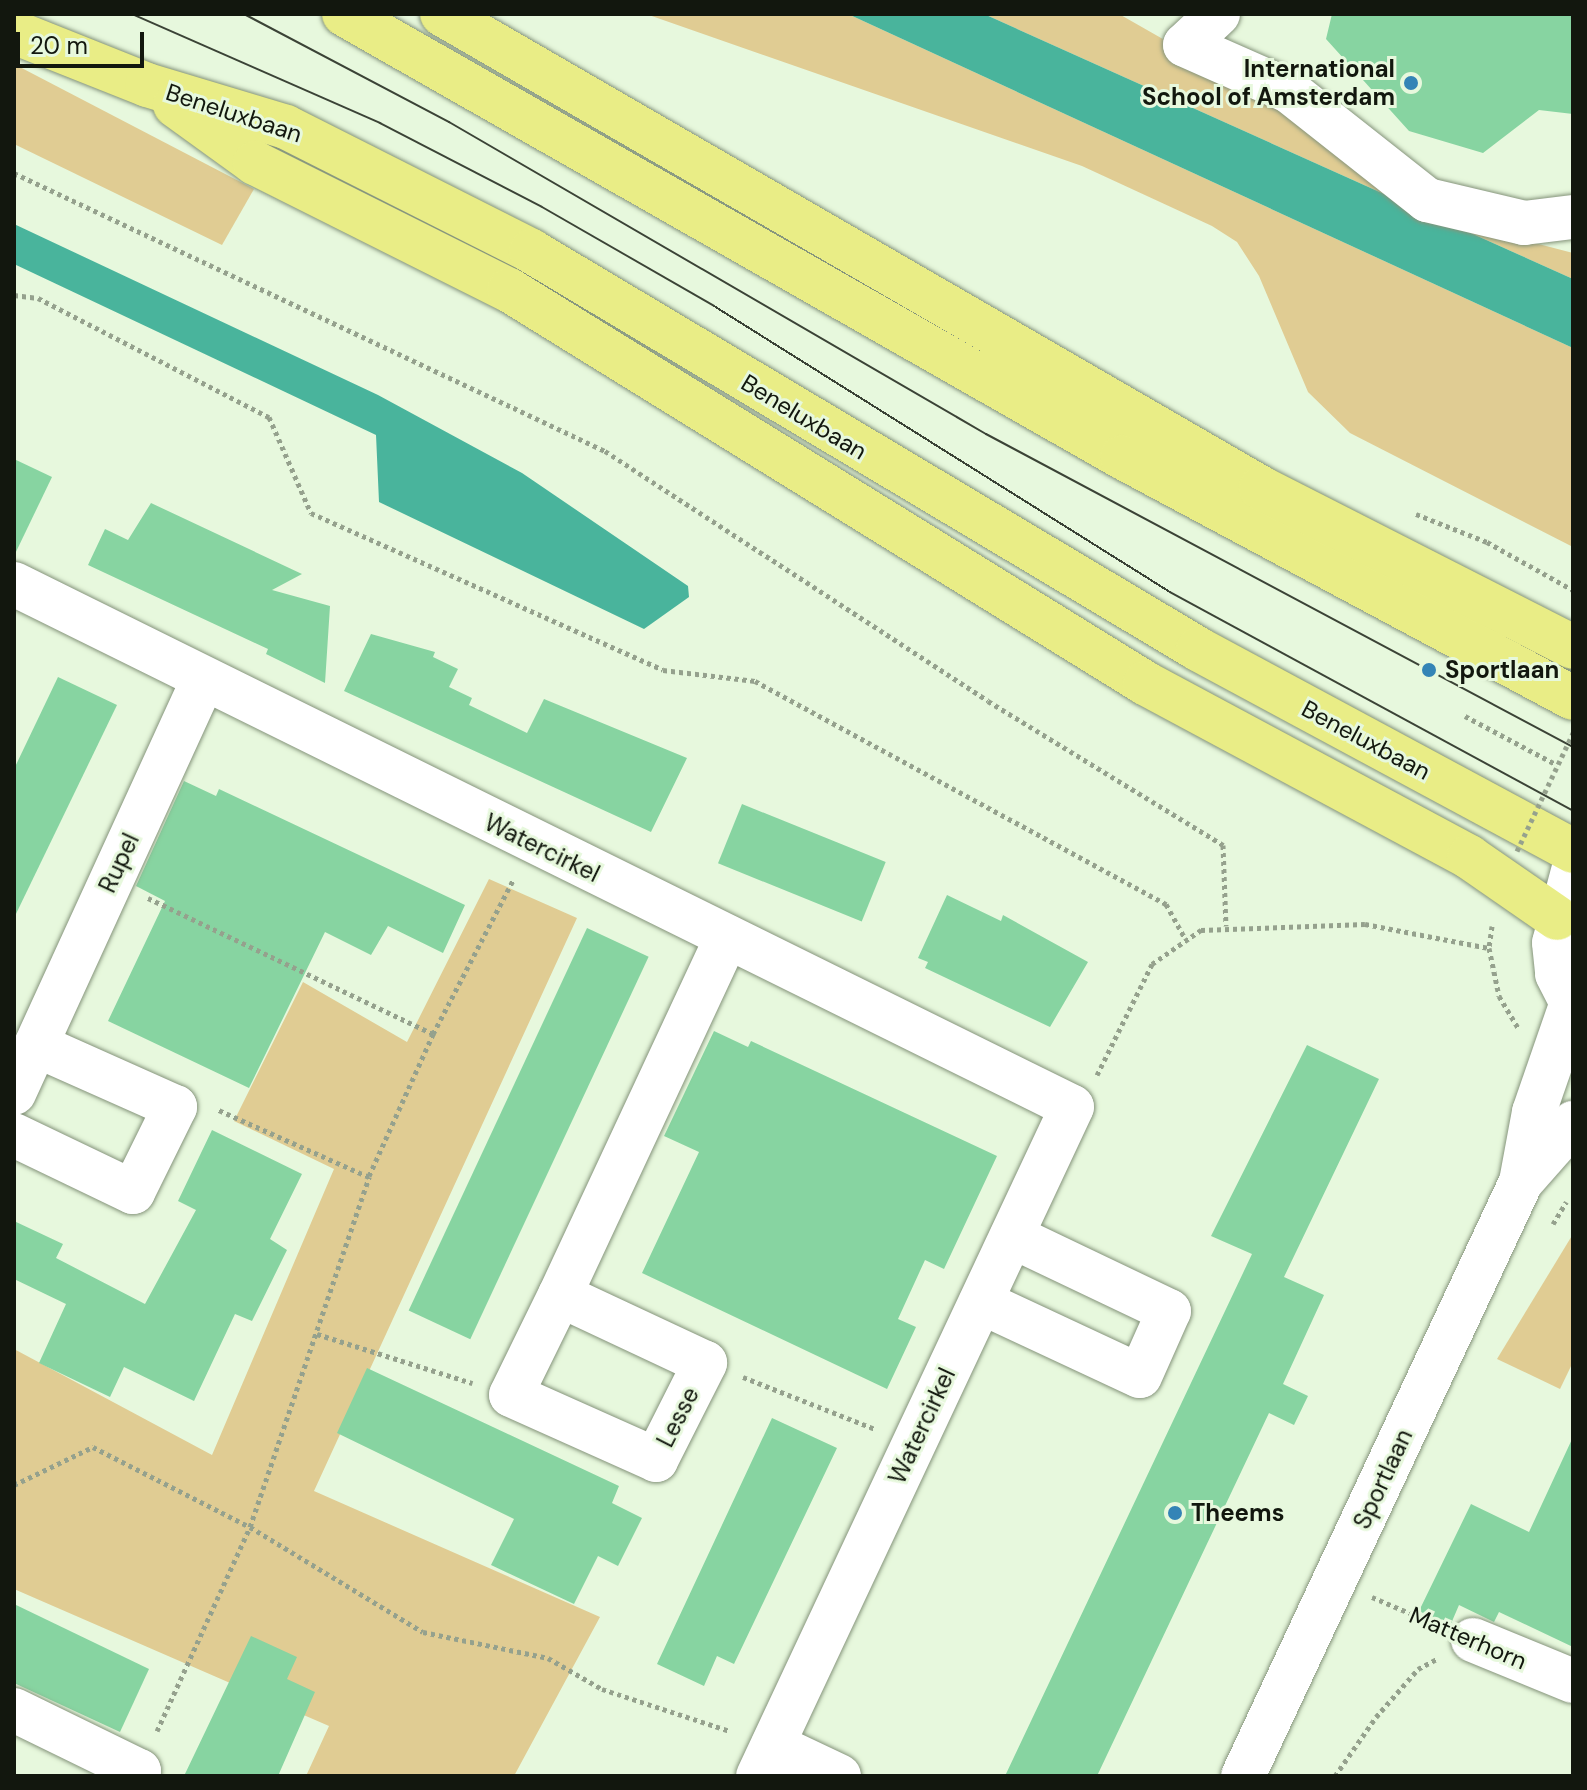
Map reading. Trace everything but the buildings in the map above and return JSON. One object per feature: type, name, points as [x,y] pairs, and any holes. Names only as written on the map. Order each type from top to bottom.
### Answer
[{"type":"main road","points":[[344,14],[1122,457],[1573,698]]},
{"type":"main road","points":[[442,14],[1261,488],[1573,647]]},
{"type":"main road","name":"Beneluxbaan","points":[[14,32],[147,85],[286,127],[531,251],[1198,649],[1568,880]]},
{"type":"main road","points":[[147,85],[255,163],[509,290],[1145,683],[1469,857],[1568,880]]},
{"type":"street","points":[[1218,14],[1185,45],[1289,91],[1427,200],[1524,223],[1573,217]]},
{"type":"street","name":"Watercirkel","points":[[14,584],[202,682],[1072,1107],[765,1760]]},
{"type":"street","name":"Rupel","points":[[14,1093],[202,682]]},
{"type":"street","points":[[1568,880],[1557,974],[1572,1005]]},
{"type":"street","points":[[511,1395],[727,937]]},
{"type":"street","name":"Sportlaan","points":[[1243,1776],[1521,1182],[1534,1112],[1572,1005]]},
{"type":"street","points":[[14,1135],[133,1192],[175,1107],[36,1045]]},
{"type":"street","name":"Sportlaan","points":[[1521,1182],[1573,1123]]},
{"type":"street","points":[[981,1302],[1140,1376],[1169,1311],[1012,1236]]},
{"type":"street","name":"Lesse","points":[[511,1395],[656,1460],[705,1363],[560,1295]]},
{"type":"street","name":"Matterhorn","points":[[1473,1640],[1573,1681]]},
{"type":"street","points":[[14,1710],[138,1773]]},
{"type":"street","points":[[765,1760],[839,1776]]},
{"type":"path","points":[[14,173],[605,451],[988,701],[1223,845],[1226,926]]},
{"type":"path","points":[[14,295],[38,298],[269,417],[311,513],[663,670],[755,681],[1154,897],[1173,912],[1184,936]]},
{"type":"path","points":[[1465,716],[1557,765]]},
{"type":"path","points":[[1517,851],[1573,733]]},
{"type":"path","points":[[138,1773],[250,1527],[369,1177],[433,1034],[532,843]]},
{"type":"path","points":[[111,881],[433,1034]]},
{"type":"path","points":[[1072,1107],[1096,1077],[1152,964],[1184,936],[1226,926],[1365,924],[1489,948],[1499,996],[1530,1041]]},
{"type":"path","points":[[175,1107],[218,1109],[369,1177]]},
{"type":"path","points":[[317,1334],[511,1395]]},
{"type":"path","points":[[705,1363],[913,1444]]},
{"type":"path","points":[[14,1485],[93,1447],[250,1527],[423,1632],[548,1658],[602,1689],[765,1760]]},
{"type":"path","name":"Matterhorn","points":[[1364,1594],[1473,1640]]},
{"type":"path","points":[[1335,1776],[1418,1669],[1473,1640]]},
{"type":"shaded area","points":[[646,14],[848,14],[1573,348],[1573,547],[1350,433],[1308,392],[1259,276],[1237,242],[1212,226],[1082,166]]},
{"type":"shaded area","points":[[984,14],[1119,14],[1508,236],[1573,253],[1573,279]]},
{"type":"shaded area","points":[[14,64],[254,189],[222,245],[14,144]]},
{"type":"shaded area","points":[[489,879],[577,918],[314,1491],[600,1617],[514,1776],[306,1776],[329,1726],[14,1589],[14,1349],[212,1455],[334,1169],[234,1121],[303,982],[407,1042]]},
{"type":"shaded area","points":[[1573,1234],[1573,1362],[1560,1389],[1497,1359]]},
{"type":"water","points":[[848,14],[984,14],[1573,279],[1573,348]]},
{"type":"water","points":[[14,224],[378,395],[522,473],[688,586],[689,597],[644,629],[379,502],[376,435],[14,264]]},
{"type":"tram line","points":[[132,14],[380,123],[542,207],[714,306],[1170,592],[1573,811]]},
{"type":"tram line","points":[[244,14],[449,122],[986,434],[1573,747]]},
{"type":"place","name":"International School of Amsterdam","points":[[1411,83]]},
{"type":"place","name":"Sportlaan","points":[[1429,670]]},
{"type":"place","name":"Theems","points":[[1175,1513]]}]
